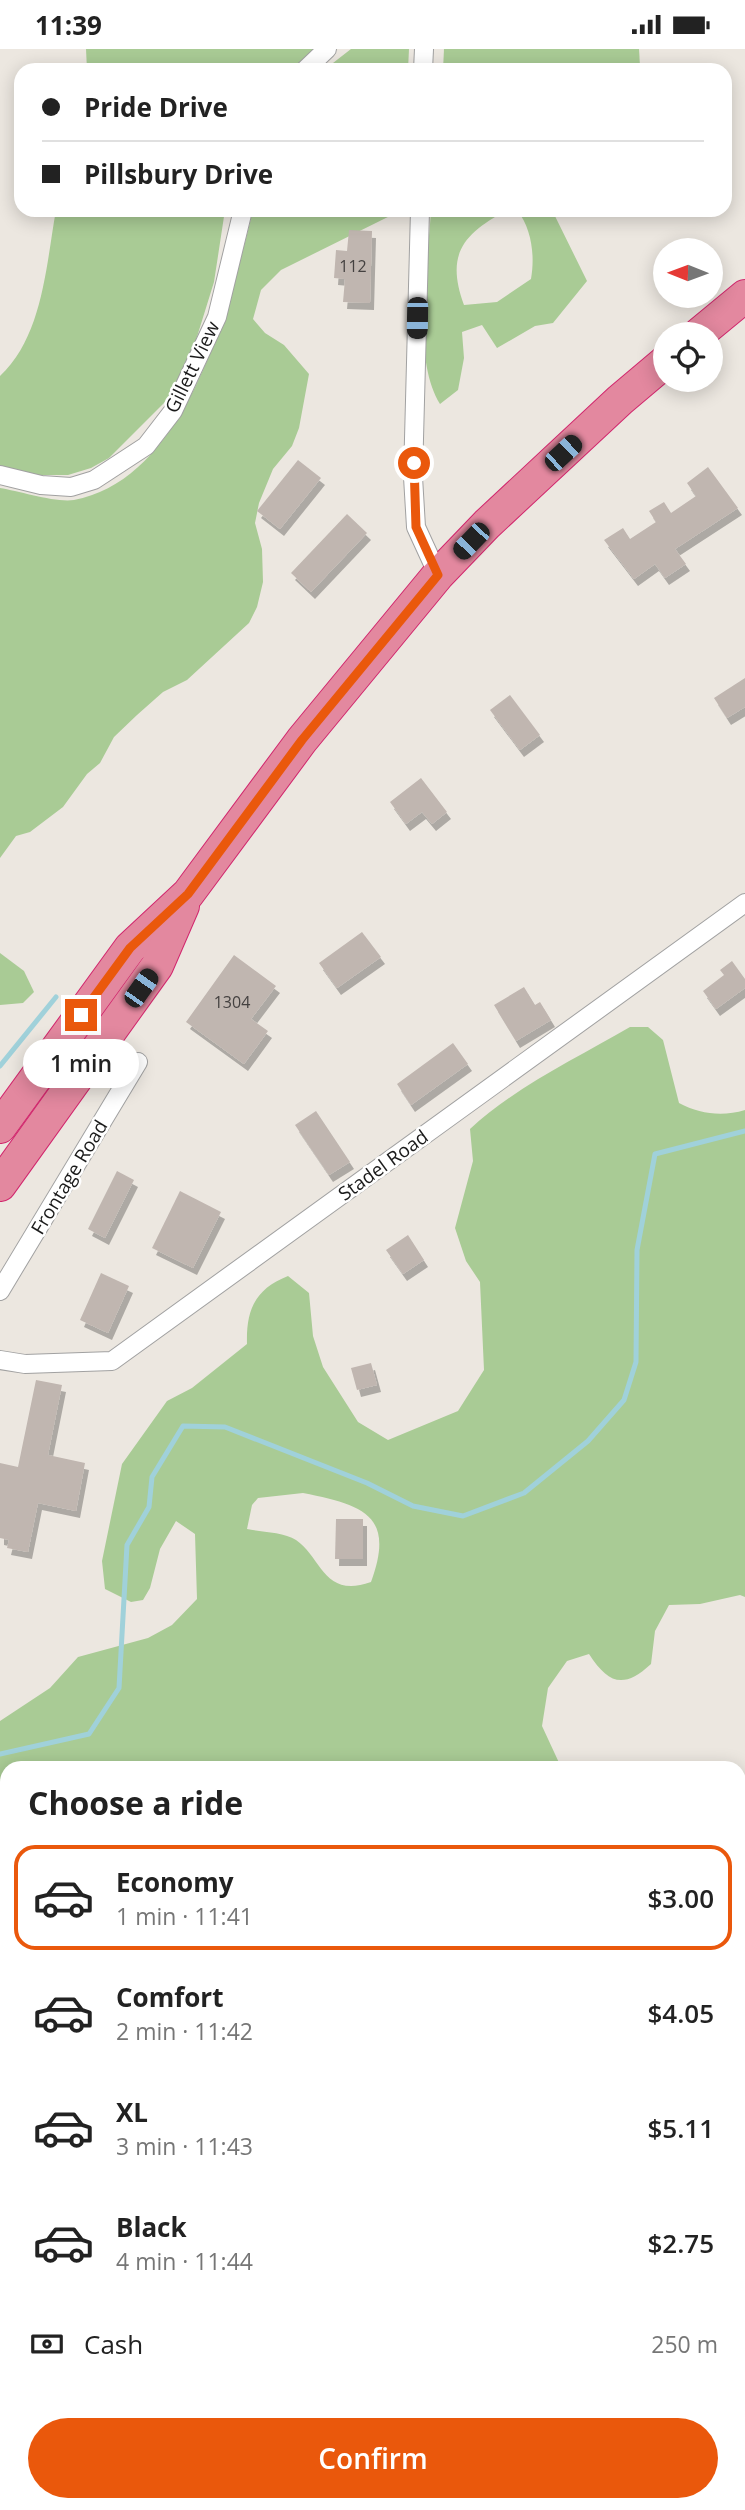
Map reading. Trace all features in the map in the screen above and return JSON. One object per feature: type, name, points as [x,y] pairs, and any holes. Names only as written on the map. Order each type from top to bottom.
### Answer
[{"type":"highway","points":[[714,322],[745,296]]},
{"type":"highway","points":[[0,1127],[130,948],[188,894],[302,740],[438,575],[487,524],[653,372]]},
{"type":"highway","points":[[0,1185],[157,966],[188,894]]},
{"type":"street","points":[[312,63],[327,49]]},
{"type":"street","name":"Gillett View","points":[[0,475],[41,485],[71,487],[94,480],[146,446],[173,411],[216,317],[241,217]]},
{"type":"street","points":[[420,217],[414,490],[416,527],[438,575]]},
{"type":"street","name":"Stadel Road","points":[[0,1360],[25,1364],[112,1361],[745,903]]},
{"type":"street","name":"Frontage Road","points":[[0,1291],[138,1062]]},
{"type":"green space","points":[[86,49],[316,49],[302,63],[87,63]]},
{"type":"green space","points":[[351,49],[409,49],[408,63],[333,63]]},
{"type":"green space","points":[[444,49],[639,49],[640,63],[443,63]]},
{"type":"green space","points":[[55,217],[224,217],[214,282],[196,340],[171,396],[109,458],[91,468],[68,475],[39,475],[0,467],[0,376],[25,341],[34,320]]},
{"type":"green space","points":[[251,217],[388,217],[281,270],[261,290],[253,319],[265,333],[284,345],[309,374],[299,428],[292,446],[273,469],[259,503],[255,523],[262,549],[263,582],[257,607],[249,623],[187,680],[163,692],[137,715],[114,737],[100,763],[87,774],[63,807],[30,832],[16,836],[0,858],[0,488],[48,498],[74,500],[113,485],[146,459],[174,424],[197,383],[216,338]]},
{"type":"green space","points":[[430,217],[495,217],[469,237],[458,258],[457,272],[464,305],[497,302],[531,279],[531,243],[522,217],[555,217],[587,281],[553,323],[535,326],[497,348],[482,325],[462,332],[464,358],[458,390],[440,404],[431,384],[426,362],[425,283]]},
{"type":"green space","points":[[0,953],[24,971],[34,992],[23,1003],[0,1005]]},
{"type":"green space","points":[[630,1027],[648,1027],[663,1040],[679,1103],[711,1113],[745,1110],[745,1597],[740,1595],[700,1604],[669,1605],[655,1631],[651,1664],[624,1680],[610,1677],[589,1654],[567,1661],[548,1688],[542,1726],[558,1761],[0,1761],[0,1721],[50,1688],[78,1657],[148,1638],[172,1625],[197,1599],[195,1534],[176,1521],[160,1549],[150,1588],[143,1600],[131,1602],[105,1589],[102,1561],[122,1464],[167,1401],[192,1388],[247,1344],[251,1311],[260,1294],[268,1287],[288,1276],[309,1293],[313,1336],[323,1367],[358,1422],[388,1440],[458,1411],[484,1370],[480,1282],[466,1261],[455,1228],[473,1161],[470,1129],[526,1086]],"holes":[[[303,1493],[342,1502],[368,1517],[376,1527],[379,1541],[378,1559],[371,1582],[355,1586],[333,1581],[296,1540],[279,1534],[247,1529],[252,1505],[258,1498]]]},
{"type":"building","points":[[349,230],[372,231],[370,303],[343,302],[345,279],[334,278],[336,250],[347,251]]},
{"type":"building","points":[[298,460],[321,478],[280,529],[257,511]]},
{"type":"building","points":[[708,467],[738,508],[675,549],[686,564],[665,578],[655,564],[634,579],[604,540],[623,528],[630,539],[656,522],[649,511],[664,502],[671,513],[696,496],[687,483]]},
{"type":"building","points":[[347,514],[367,533],[311,592],[291,573]]},
{"type":"building","points":[[745,678],[745,707],[727,718],[714,698]]},
{"type":"building","points":[[510,695],[540,735],[520,750],[490,710]]},
{"type":"building","points":[[421,778],[447,812],[432,824],[422,812],[406,824],[390,802]]},
{"type":"building","points":[[362,932],[381,957],[337,988],[319,963]]},
{"type":"building","points":[[234,955],[276,986],[251,1019],[268,1031],[244,1064],[186,1022]]},
{"type":"building","points":[[732,961],[745,979],[745,988],[716,1009],[703,991],[724,975],[720,970]]},
{"type":"building","points":[[524,987],[535,1005],[540,1002],[551,1020],[516,1041],[494,1005]]},
{"type":"building","points":[[453,1043],[468,1064],[411,1105],[397,1084]]},
{"type":"building","points":[[316,1111],[350,1162],[329,1175],[295,1125]]},
{"type":"building","points":[[117,1171],[134,1180],[105,1238],[88,1229]]},
{"type":"building","points":[[180,1191],[221,1212],[193,1268],[152,1248]]},
{"type":"building","points":[[408,1235],[424,1260],[403,1274],[386,1250]]},
{"type":"building","points":[[101,1273],[129,1286],[108,1333],[80,1320]]},
{"type":"building","points":[[371,1363],[377,1385],[357,1390],[351,1368]]},
{"type":"building","points":[[36,1380],[62,1385],[48,1455],[85,1463],[76,1511],[38,1503],[28,1552],[7,1548],[9,1540],[0,1538],[0,1463],[18,1467]]},
{"type":"building","points":[[336,1519],[363,1519],[363,1559],[335,1559]]},
{"type":"waterway","points":[[0,1066],[56,997]]},
{"type":"waterway","points":[[0,1754],[89,1734],[119,1688],[127,1545],[149,1507],[152,1477],[183,1426],[225,1427],[367,1483],[413,1506],[463,1516],[524,1493],[588,1441],[624,1400],[636,1362],[637,1250],[655,1154],[745,1131]]},
{"type":"route","points":[[81,1015],[130,948],[188,894],[302,740],[438,575],[416,527],[414,463]]}]
